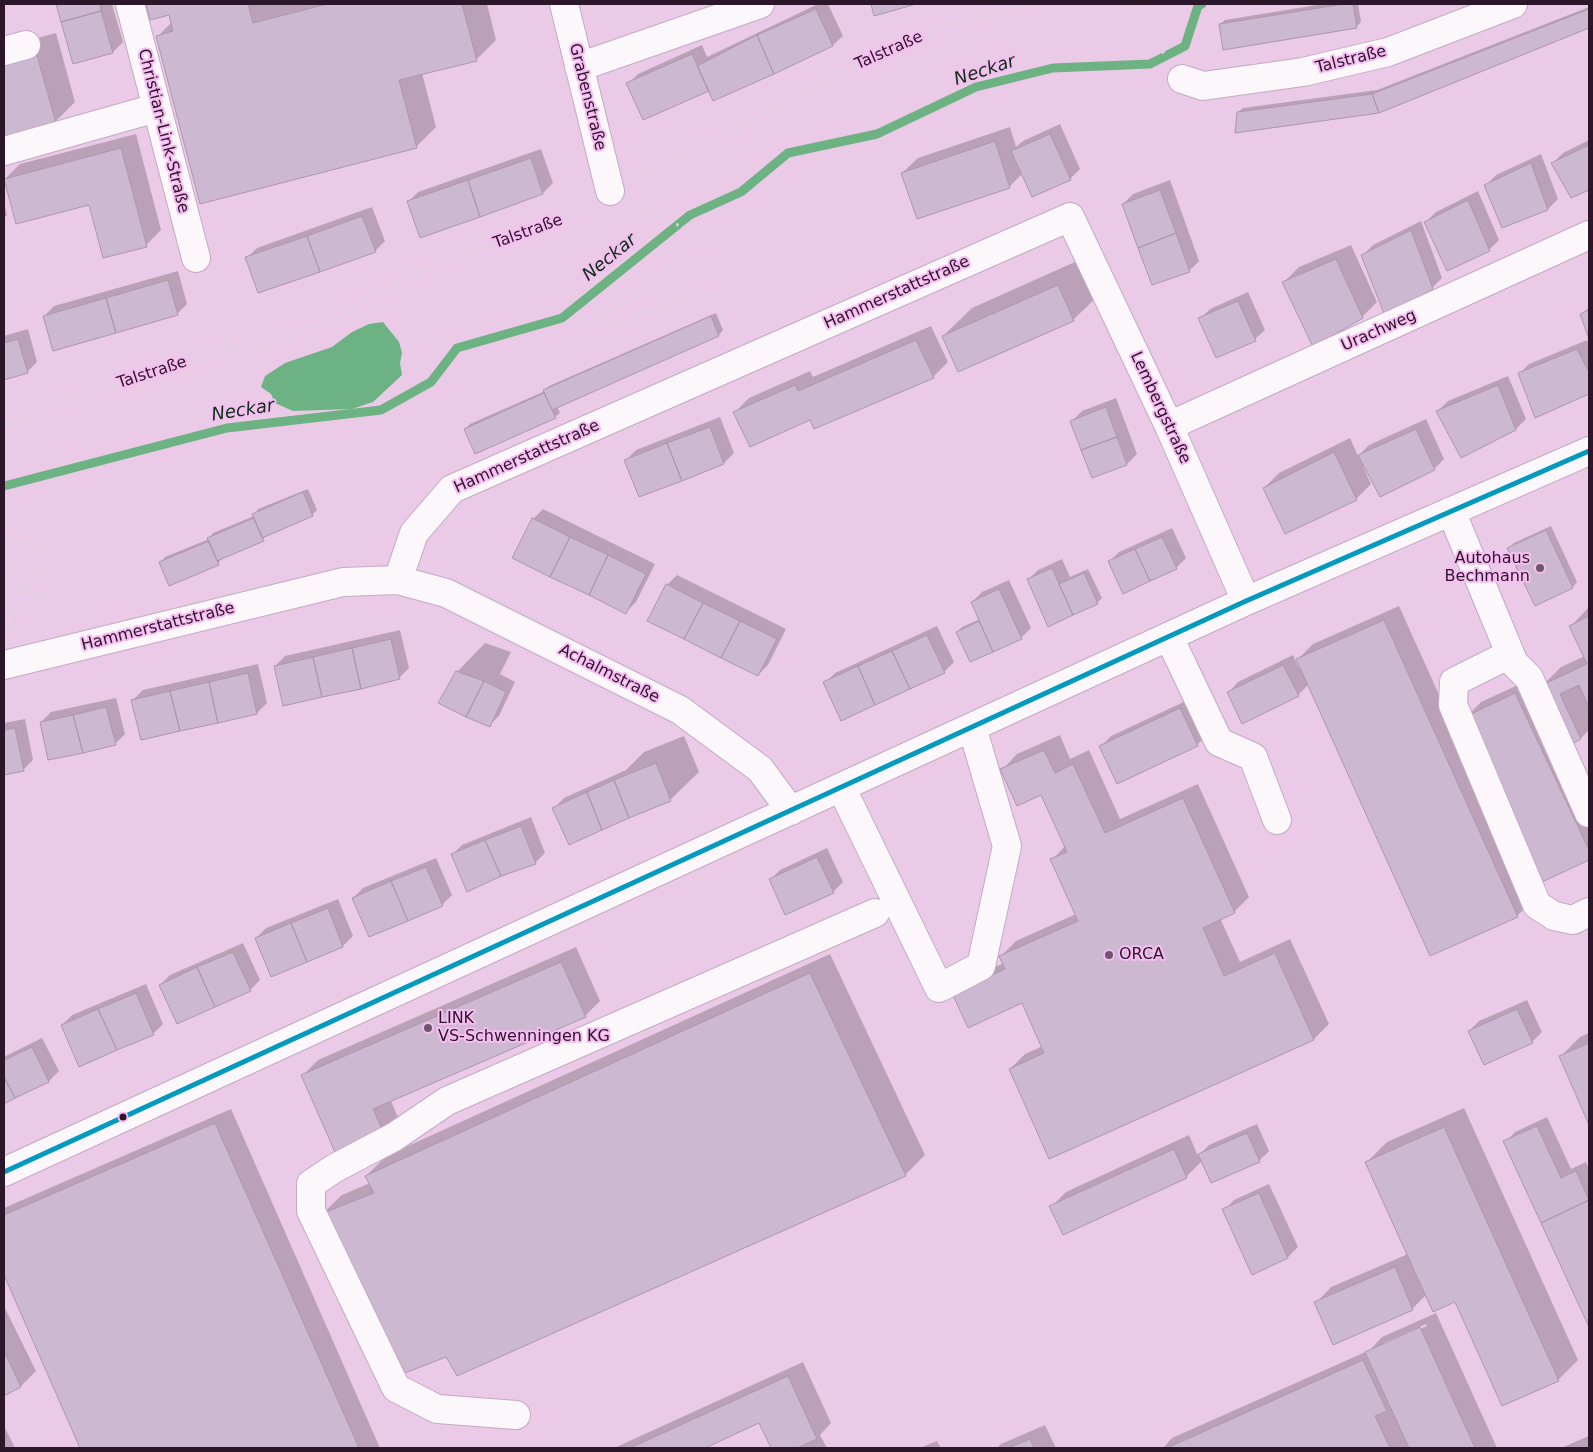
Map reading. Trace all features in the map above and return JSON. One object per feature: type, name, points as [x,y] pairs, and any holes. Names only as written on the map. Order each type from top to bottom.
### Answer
[{"type":"street","name":"Christian-Link-Straße","points":[[130,4],[196,258]]},
{"type":"street","name":"Grabenstraße","points":[[564,4],[610,190]]},
{"type":"street","points":[[579,67],[760,4]]},
{"type":"street","name":"Talstraße","points":[[1182,79],[1203,86],[1312,70],[1388,52],[1513,4]]},
{"type":"street","points":[[4,151],[156,108]]},
{"type":"street","name":"Hammerstattstraße","points":[[4,665],[343,582],[398,580],[414,533],[452,488],[1070,217]]},
{"type":"street","name":"Lembergstraße","points":[[1070,217],[1169,426],[1246,601]]},
{"type":"street","name":"Urachweg","points":[[1169,426],[1589,235]]},
{"type":"street","points":[[4,1172],[1169,636],[1589,451]]},
{"type":"street","points":[[1451,511],[1514,663],[1529,678],[1589,813]]},
{"type":"street","name":"Achalmstraße","points":[[398,580],[446,593],[680,710],[760,769],[791,810]]},
{"type":"street","points":[[1169,636],[1219,742],[1253,757],[1277,820]]},
{"type":"street","points":[[1510,654],[1454,682],[1453,705],[1537,906],[1554,916],[1573,920],[1589,912]]},
{"type":"street","points":[[841,788],[939,988],[981,966],[1007,846],[972,728]]},
{"type":"street","points":[[516,1415],[437,1409],[396,1388],[311,1211],[311,1184],[335,1168],[394,1137],[446,1101],[875,913]]},
{"type":"path","name":"Talstraße","points":[[4,426],[64,402],[195,360],[228,347],[269,347],[316,328],[415,274],[579,213],[610,190],[725,136],[871,56],[952,24],[1038,4]]},
{"type":"path","points":[[1128,4],[1153,39]]},
{"type":"path","points":[[638,204],[695,234],[680,261],[632,298],[599,318],[602,325],[628,321],[699,293],[715,299],[742,362]]},
{"type":"path","points":[[225,335],[228,347]]},
{"type":"path","points":[[4,538],[41,545],[10,566],[46,573],[17,591],[46,593],[13,620],[4,585]]},
{"type":"shaded area","points":[[383,322],[399,342],[402,353],[400,363],[402,375],[373,402],[352,409],[293,411],[275,403],[271,394],[261,387],[265,376],[285,363],[332,347],[352,332],[369,324]]},
{"type":"building","points":[[56,4],[100,4],[101,11],[61,22]]},
{"type":"building","points":[[146,4],[248,4],[253,23],[327,4],[462,4],[477,61],[399,80],[417,148],[200,204],[156,36],[173,31],[169,15],[150,20]]},
{"type":"building","points":[[871,4],[916,4],[874,16]]},
{"type":"building","points":[[1353,4],[1357,28],[1223,50],[1219,24]]},
{"type":"building","points":[[816,9],[833,46],[774,74],[757,35]]},
{"type":"building","points":[[1589,9],[1589,28],[1379,113],[1372,94]]},
{"type":"building","points":[[101,11],[113,53],[73,64],[61,22]]},
{"type":"building","points":[[757,35],[774,74],[713,101],[697,66]]},
{"type":"building","points":[[36,52],[56,123],[4,138],[4,61]]},
{"type":"building","points":[[692,54],[709,91],[643,120],[626,83]]},
{"type":"building","points":[[1372,94],[1379,113],[1235,133],[1237,112]]},
{"type":"building","points":[[1050,134],[1071,180],[1032,197],[1011,151]]},
{"type":"building","points":[[995,141],[1010,188],[917,219],[901,173]]},
{"type":"building","points":[[1589,145],[1589,190],[1571,198],[1551,163]]},
{"type":"building","points":[[121,148],[147,247],[103,258],[89,205],[16,224],[4,179]]},
{"type":"building","points":[[531,158],[543,194],[480,217],[468,180]]},
{"type":"building","points":[[1531,163],[1548,210],[1502,228],[1484,185]]},
{"type":"building","points":[[468,180],[480,217],[420,238],[407,201]]},
{"type":"building","points":[[1160,190],[1176,233],[1138,248],[1122,204]]},
{"type":"building","points":[[1468,200],[1490,251],[1447,271],[1424,222]]},
{"type":"building","points":[[362,216],[376,252],[320,272],[307,236]]},
{"type":"building","points":[[1411,230],[1433,289],[1385,316],[1361,255]]},
{"type":"building","points":[[1176,233],[1190,272],[1152,285],[1138,248]]},
{"type":"building","points":[[307,236],[320,272],[258,293],[245,257]]},
{"type":"building","points":[[1336,259],[1363,318],[1313,347],[1282,282]]},
{"type":"building","points":[[168,280],[178,315],[116,333],[106,298]]},
{"type":"building","points":[[1058,285],[1074,321],[958,372],[942,336]]},
{"type":"building","points":[[106,298],[116,333],[53,351],[43,316]]},
{"type":"building","points":[[1238,301],[1256,341],[1216,358],[1198,318]]},
{"type":"building","points":[[1589,310],[1589,339],[1580,314]]},
{"type":"building","points":[[711,316],[719,336],[552,410],[543,390]]},
{"type":"building","points":[[18,339],[28,373],[4,380],[4,343]]},
{"type":"building","points":[[916,340],[934,378],[814,429],[810,420],[750,447],[733,412],[795,385],[798,391]]},
{"type":"building","points":[[1577,349],[1589,372],[1589,394],[1535,418],[1518,373]]},
{"type":"building","points":[[1498,385],[1516,430],[1461,458],[1436,411]]},
{"type":"building","points":[[544,393],[556,418],[475,454],[464,429]]},
{"type":"building","points":[[1106,407],[1117,437],[1081,450],[1070,421]]},
{"type":"building","points":[[710,427],[724,464],[682,481],[667,443]]},
{"type":"building","points":[[1416,429],[1435,470],[1380,497],[1358,455]]},
{"type":"building","points":[[1117,437],[1127,465],[1092,478],[1081,450]]},
{"type":"building","points":[[667,443],[682,481],[639,497],[624,460]]},
{"type":"building","points":[[1334,452],[1357,500],[1285,534],[1263,488]]},
{"type":"building","points":[[303,492],[313,516],[262,538],[252,514]]},
{"type":"building","points":[[254,518],[264,541],[217,561],[207,538]]},
{"type":"building","points":[[532,518],[570,537],[550,577],[512,558]]},
{"type":"building","name":"Autohaus Bechmann","points":[[1546,530],[1573,588],[1535,606],[1507,548]]},
{"type":"building","points":[[570,537],[608,555],[589,595],[550,577]]},
{"type":"building","points":[[1162,537],[1177,569],[1150,581],[1135,549]]},
{"type":"building","points":[[209,541],[219,565],[169,586],[159,562]]},
{"type":"building","points":[[1135,549],[1150,581],[1123,594],[1108,561]]},
{"type":"building","points":[[608,555],[646,574],[626,614],[589,595]]},
{"type":"building","points":[[1052,568],[1073,615],[1048,627],[1027,579]]},
{"type":"building","points":[[1084,573],[1098,604],[1073,615],[1059,584]]},
{"type":"building","points":[[666,584],[703,603],[684,639],[647,621]]},
{"type":"building","points":[[999,589],[1022,639],[993,652],[971,602]]},
{"type":"building","points":[[703,603],[740,621],[721,658],[684,639]]},
{"type":"building","points":[[1589,616],[1589,707],[1579,685],[1560,694],[1581,739],[1568,746],[1540,686],[1587,664],[1569,626]]},
{"type":"building","points":[[1384,620],[1518,917],[1430,956],[1296,659]]},
{"type":"building","points":[[740,621],[777,639],[758,676],[721,658]]},
{"type":"building","points":[[979,621],[993,652],[970,662],[956,632]]},
{"type":"building","points":[[927,635],[945,673],[910,689],[892,651]]},
{"type":"building","points":[[391,639],[400,679],[361,689],[352,648]]},
{"type":"building","points":[[352,648],[361,689],[322,697],[313,657]]},
{"type":"building","points":[[892,651],[910,689],[875,705],[858,666]]},
{"type":"building","points":[[313,657],[322,697],[283,706],[274,666]]},
{"type":"building","points":[[1283,665],[1299,696],[1242,724],[1227,692]]},
{"type":"building","points":[[858,666],[875,705],[841,721],[823,682]]},
{"type":"building","points":[[456,671],[484,681],[466,717],[438,703]]},
{"type":"building","points":[[248,673],[257,714],[218,723],[209,682]]},
{"type":"building","points":[[484,681],[506,692],[490,727],[466,717]]},
{"type":"building","points":[[209,682],[218,723],[180,731],[170,691]]},
{"type":"building","points":[[170,691],[180,731],[141,740],[131,700]]},
{"type":"building","points":[[1515,693],[1589,850],[1589,860],[1542,882],[1465,717]]},
{"type":"building","points":[[106,707],[116,745],[83,753],[73,715]]},
{"type":"building","points":[[1180,708],[1198,746],[1117,784],[1099,746]]},
{"type":"building","points":[[73,715],[83,753],[48,760],[40,722]]},
{"type":"building","points":[[15,728],[24,771],[4,775],[4,730]]},
{"type":"building","name":"ORCA","points":[[1044,750],[1055,773],[1073,764],[1105,833],[1183,798],[1235,913],[1203,928],[1224,976],[1275,953],[1314,1040],[1049,1159],[1009,1069],[1044,1053],[1022,1003],[968,1028],[952,993],[1005,969],[999,956],[1078,921],[1050,859],[1067,852],[1041,795],[1017,806],[1000,769]]},
{"type":"building","points":[[656,763],[671,801],[629,818],[614,780]]},
{"type":"building","points":[[614,780],[629,818],[602,830],[587,792]]},
{"type":"building","points":[[587,792],[602,830],[569,845],[552,808]]},
{"type":"building","points":[[521,826],[536,864],[501,876],[485,840]]},
{"type":"building","points":[[485,840],[501,876],[467,892],[451,854]]},
{"type":"building","points":[[817,857],[834,893],[785,915],[769,879]]},
{"type":"building","points":[[426,867],[443,906],[408,921],[391,881]]},
{"type":"building","points":[[391,881],[408,921],[369,937],[352,898]]},
{"type":"building","points":[[328,908],[343,947],[307,962],[291,923]]},
{"type":"building","points":[[291,923],[307,962],[271,977],[255,938]]},
{"type":"building","points":[[233,952],[251,991],[215,1007],[197,967]]},
{"type":"building","points":[[561,962],[586,1017],[373,1109],[386,1138],[338,1159],[301,1075]]},
{"type":"building","points":[[197,967],[215,1007],[177,1024],[159,985]]},
{"type":"building","points":[[810,973],[906,1176],[457,1376],[446,1357],[397,1376],[321,1214],[374,1193],[365,1176]]},
{"type":"building","points":[[136,993],[154,1035],[117,1050],[98,1009]]},
{"type":"building","points":[[98,1009],[117,1050],[79,1067],[61,1025]]},
{"type":"building","points":[[1517,1009],[1533,1043],[1484,1065],[1468,1031]]},
{"type":"building","points":[[1589,1043],[1589,1125],[1559,1056]]},
{"type":"building","points":[[32,1047],[49,1082],[15,1098],[4,1077],[4,1060]]},
{"type":"building","points":[[4,1077],[15,1098],[4,1104]]},
{"type":"building","points":[[215,1123],[359,1448],[80,1448],[4,1275],[4,1215]]},
{"type":"building","points":[[1537,1126],[1561,1178],[1576,1171],[1589,1200],[1541,1223],[1503,1141]]},
{"type":"building","points":[[1444,1127],[1559,1381],[1502,1406],[1455,1302],[1433,1312],[1365,1162]]},
{"type":"building","points":[[1247,1133],[1260,1162],[1211,1183],[1198,1154]]},
{"type":"building","points":[[1174,1149],[1187,1178],[1063,1235],[1049,1206]]},
{"type":"building","points":[[1259,1193],[1288,1258],[1252,1275],[1222,1209]]},
{"type":"building","points":[[1589,1200],[1589,1327],[1541,1223]]},
{"type":"building","points":[[1395,1267],[1413,1310],[1333,1345],[1314,1302]]},
{"type":"building","points":[[1420,1327],[1475,1448],[1409,1448],[1365,1352]]},
{"type":"building","points":[[4,1351],[21,1387],[4,1396]]},
{"type":"building","points":[[1363,1360],[1387,1411],[1375,1416],[1390,1448],[1167,1448]]},
{"type":"building","points":[[788,1376],[817,1439],[797,1448],[771,1448],[759,1423],[705,1448],[630,1448]]},
{"type":"building","points":[[1030,1439],[1034,1448],[1008,1448]]},
{"type":"waterway","name":"Neckar","points":[[4,486],[227,428],[381,410],[431,382],[457,348],[562,318],[690,215],[741,192],[788,153],[877,134],[976,87],[1053,68],[1150,64],[1185,46],[1198,6],[1202,4]]},
{"type":"transit line","points":[[4,1172],[1246,601],[1589,451]]},
{"type":"place","name":"Autohaus Bechmann","points":[[1540,568]]},
{"type":"place","name":"ORCA","points":[[1109,955]]},
{"type":"place","name":"LINK VS-Schwenningen KG","points":[[428,1028]]}]
